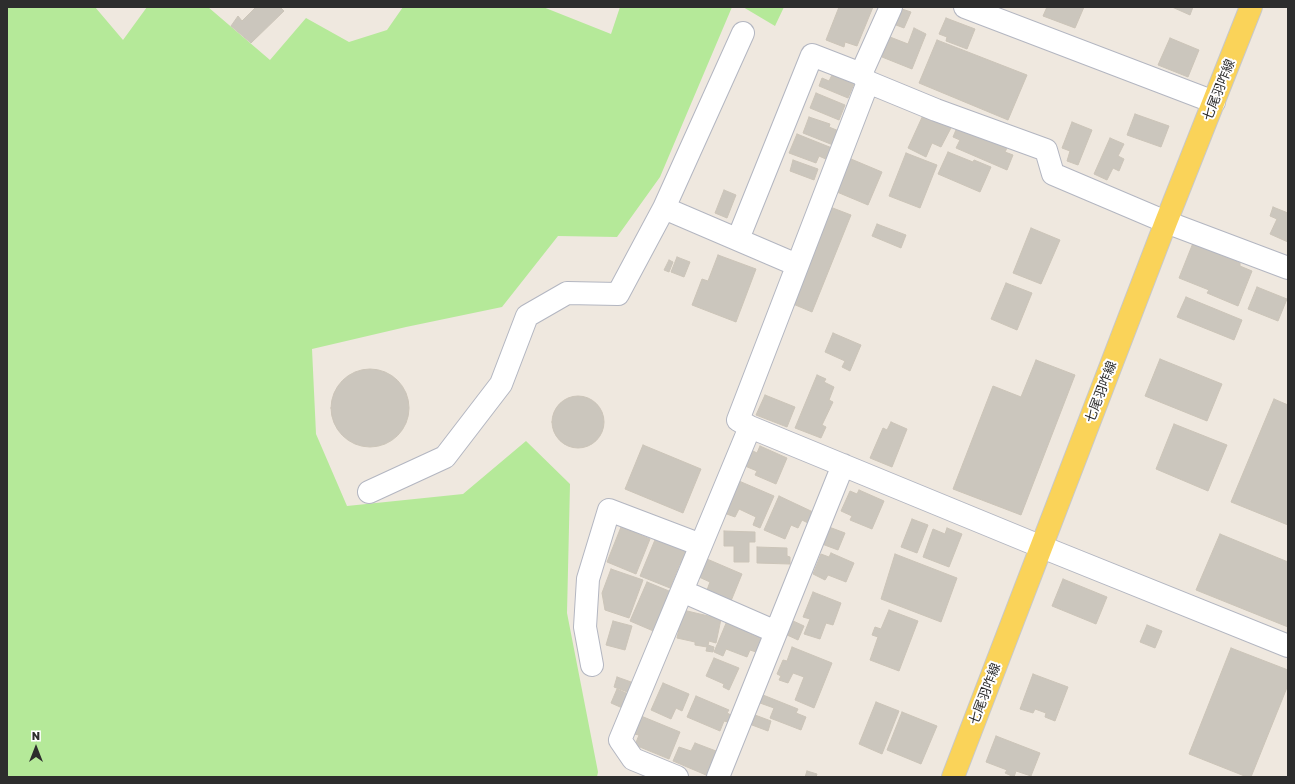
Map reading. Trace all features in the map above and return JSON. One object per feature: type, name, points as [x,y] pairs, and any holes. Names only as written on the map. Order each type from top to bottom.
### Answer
[{"type":"main road","name":"七尾羽咋線","points":[[953,777],[1166,222],[1251,7]]},
{"type":"street","points":[[891,7],[797,265],[738,420],[750,427],[1042,547],[1288,646]]},
{"type":"street","points":[[965,7],[1214,102]]},
{"type":"street","points":[[369,492],[445,457],[501,384],[527,316],[567,293],[618,294],[664,208],[743,33]]},
{"type":"street","points":[[738,239],[812,56],[936,110],[1046,150],[1053,174],[1166,222],[1288,268]]},
{"type":"street","points":[[664,208],[797,265]]},
{"type":"street","points":[[677,777],[633,759],[620,740],[750,427]]},
{"type":"street","points":[[718,777],[843,465]]},
{"type":"street","points":[[592,665],[585,627],[588,579],[609,510],[701,545]]},
{"type":"street","points":[[682,591],[776,632]]},
{"type":"green space","points":[[7,7],[95,7],[123,40],[147,7],[208,7],[270,60],[306,18],[349,42],[387,30],[403,7],[543,7],[611,34],[620,7],[732,7],[660,177],[617,237],[558,236],[502,307],[312,349],[316,434],[347,506],[463,494],[526,441],[570,484],[567,613],[598,772],[597,777],[7,777]]},
{"type":"green space","points":[[743,7],[784,7],[775,26]]},
{"type":"building","points":[[256,7],[280,7],[284,11],[251,43],[231,26],[238,16],[242,21]]},
{"type":"building","points":[[839,7],[873,7],[857,46],[845,42],[844,47],[826,40]]},
{"type":"building","points":[[1047,7],[1084,7],[1075,28],[1043,16]]},
{"type":"building","points":[[1172,7],[1193,7],[1190,15]]},
{"type":"building","points":[[902,9],[911,12],[904,28],[896,25]]},
{"type":"building","points":[[946,18],[975,29],[967,49],[946,41],[947,37],[939,34]]},
{"type":"building","points":[[914,28],[926,34],[912,69],[882,57],[890,37],[908,44]]},
{"type":"building","points":[[1170,38],[1199,50],[1188,77],[1158,65]]},
{"type":"building","points":[[937,40],[1027,75],[1008,120],[919,83]]},
{"type":"building","points":[[832,75],[854,84],[848,98],[819,86],[822,78],[829,81]]},
{"type":"building","points":[[816,93],[845,105],[839,120],[810,108]]},
{"type":"building","points":[[924,113],[952,126],[941,147],[932,143],[926,157],[908,148]]},
{"type":"building","points":[[1135,114],[1169,126],[1161,147],[1127,135]]},
{"type":"building","points":[[809,117],[830,124],[829,127],[839,131],[833,145],[803,133]]},
{"type":"building","points":[[1072,122],[1092,130],[1078,165],[1067,161],[1070,151],[1062,148]]},
{"type":"building","points":[[958,125],[1008,146],[1005,152],[1013,155],[1007,170],[956,148],[960,140],[953,137]]},
{"type":"building","points":[[797,134],[832,148],[828,160],[819,156],[816,163],[789,153]]},
{"type":"building","points":[[1110,138],[1124,144],[1118,156],[1124,159],[1119,171],[1113,168],[1107,180],[1094,174]]},
{"type":"building","points":[[948,152],[973,162],[974,160],[991,167],[980,192],[938,174]]},
{"type":"building","points":[[906,153],[937,165],[920,208],[889,196]]},
{"type":"building","points":[[851,159],[882,172],[868,205],[837,192]]},
{"type":"building","points":[[793,160],[818,169],[814,180],[790,171]]},
{"type":"building","points":[[724,190],[736,195],[727,218],[715,213]]},
{"type":"building","points":[[825,205],[851,215],[812,312],[786,301]]},
{"type":"building","points":[[1273,207],[1288,213],[1288,242],[1270,234],[1277,219],[1270,216]]},
{"type":"building","points":[[877,224],[906,235],[901,248],[872,236]]},
{"type":"building","points":[[1031,228],[1060,240],[1041,284],[1013,273]]},
{"type":"building","points":[[1193,243],[1240,263],[1240,266],[1252,271],[1238,306],[1207,293],[1209,290],[1179,278]]},
{"type":"building","points":[[718,255],[756,269],[736,322],[692,305],[702,279],[708,281]]},
{"type":"building","points":[[677,257],[690,262],[684,277],[671,272]]},
{"type":"building","points":[[669,260],[673,262],[669,272],[664,270]]},
{"type":"building","points":[[1006,283],[1032,293],[1017,330],[991,319]]},
{"type":"building","points":[[1257,287],[1287,299],[1278,321],[1248,309]]},
{"type":"building","points":[[1186,297],[1242,320],[1234,340],[1177,317]]},
{"type":"building","points":[[833,333],[861,345],[850,371],[842,367],[845,361],[825,352]]},
{"type":"building","points":[[1160,359],[1222,384],[1207,421],[1145,396]]},
{"type":"building","points":[[1036,360],[1075,375],[1021,515],[953,489],[993,386],[1021,397]]},
{"type":"building","points":[[370,369],[385,372],[392,376],[402,386],[406,393],[409,408],[406,423],[402,430],[392,440],[385,444],[370,447],[355,444],[348,440],[338,430],[334,423],[331,408],[334,393],[338,386],[348,376],[355,372]]},
{"type":"building","points":[[817,375],[826,379],[824,382],[834,387],[829,400],[833,402],[822,425],[826,427],[821,438],[795,428]]},
{"type":"building","points":[[765,395],[795,407],[787,427],[756,415]]},
{"type":"building","points":[[578,396],[592,400],[600,408],[604,422],[600,436],[592,444],[578,448],[564,444],[556,436],[552,422],[556,408],[564,400]]},
{"type":"building","points":[[1274,399],[1288,405],[1288,525],[1231,502]]},
{"type":"building","points":[[891,422],[907,429],[892,467],[870,458],[883,428],[887,430]]},
{"type":"building","points":[[1174,424],[1227,445],[1208,491],[1156,469]]},
{"type":"building","points":[[643,445],[701,469],[683,513],[625,489]]},
{"type":"building","points":[[760,446],[787,458],[776,484],[755,475],[757,471],[745,466],[751,450],[757,453]]},
{"type":"building","points":[[739,481],[774,496],[760,528],[753,525],[756,517],[739,509],[735,517],[724,513]]},
{"type":"building","points":[[859,490],[884,501],[872,529],[850,520],[852,516],[841,511],[850,491],[857,494]]},
{"type":"building","points":[[779,496],[813,512],[808,523],[802,520],[798,528],[791,525],[785,539],[764,530]]},
{"type":"building","points":[[912,519],[928,525],[917,553],[901,547]]},
{"type":"building","points":[[621,527],[650,539],[636,574],[607,562]]},
{"type":"building","points":[[829,527],[845,533],[838,550],[822,544]]},
{"type":"building","points":[[947,528],[962,534],[949,567],[923,557],[933,529],[945,534]]},
{"type":"building","points":[[724,531],[755,532],[755,542],[749,542],[749,562],[734,562],[734,546],[724,546]]},
{"type":"building","points":[[1220,534],[1288,562],[1288,627],[1196,590]]},
{"type":"building","points":[[657,535],[692,553],[686,566],[680,563],[670,588],[640,576]]},
{"type":"building","points":[[757,547],[787,548],[787,556],[790,557],[790,564],[757,563]]},
{"type":"building","points":[[831,553],[854,563],[846,582],[828,575],[825,580],[813,574],[821,554],[829,557]]},
{"type":"building","points":[[895,554],[957,578],[941,622],[881,599]]},
{"type":"building","points":[[707,559],[742,574],[731,601],[707,590],[710,582],[699,577]]},
{"type":"building","points":[[611,569],[643,580],[629,618],[605,610],[602,593]]},
{"type":"building","points":[[1063,579],[1107,597],[1096,624],[1052,606]]},
{"type":"building","points":[[647,582],[674,593],[658,633],[630,621]]},
{"type":"building","points":[[813,592],[841,603],[833,625],[826,623],[820,639],[804,634],[810,619],[803,617]]},
{"type":"building","points":[[683,610],[721,619],[716,643],[709,641],[708,645],[714,647],[713,652],[706,651],[707,647],[695,645],[695,642],[677,638]]},
{"type":"building","points":[[889,610],[918,621],[899,671],[870,660],[878,637],[872,635],[875,627],[881,629]]},
{"type":"building","points":[[791,620],[804,626],[798,640],[785,634]]},
{"type":"building","points":[[613,621],[632,626],[625,650],[606,645]]},
{"type":"building","points":[[727,621],[750,630],[748,633],[762,639],[756,652],[750,650],[747,657],[726,649],[723,656],[714,652]]},
{"type":"building","points":[[1147,625],[1162,631],[1155,648],[1140,642]]},
{"type":"building","points":[[792,647],[832,663],[814,708],[795,700],[804,677],[793,673],[788,683],[779,680],[781,676],[777,674],[783,660],[787,661]]},
{"type":"building","points":[[1231,648],[1288,670],[1288,685],[1251,777],[1247,777],[1189,754]]},
{"type":"building","points":[[714,658],[739,668],[729,690],[723,687],[724,684],[706,676]]},
{"type":"building","points":[[1033,674],[1068,687],[1055,721],[1045,717],[1046,713],[1035,709],[1033,713],[1020,709]]},
{"type":"building","points":[[617,677],[634,683],[630,693],[614,687]]},
{"type":"building","points":[[663,683],[689,694],[682,711],[676,708],[671,719],[651,710]]},
{"type":"building","points":[[617,689],[633,696],[627,710],[611,703]]},
{"type":"building","points":[[763,695],[798,709],[796,713],[806,717],[801,730],[770,718],[774,708],[760,703]]},
{"type":"building","points":[[696,696],[729,710],[727,713],[731,715],[728,722],[724,721],[720,731],[687,717]]},
{"type":"building","points":[[876,702],[899,711],[882,754],[859,744]]},
{"type":"building","points":[[902,712],[937,726],[921,764],[887,750]]},
{"type":"building","points":[[755,715],[771,721],[768,731],[752,725]]},
{"type":"building","points":[[641,716],[680,732],[669,759],[635,745],[639,735],[634,734]]},
{"type":"building","points":[[996,736],[1040,753],[1031,776],[1016,771],[1014,777],[1005,773],[1007,770],[986,762]]},
{"type":"building","points":[[695,743],[716,751],[706,775],[673,761],[679,747],[691,751]]},
{"type":"building","points":[[807,771],[817,774],[816,777],[805,777]]}]
